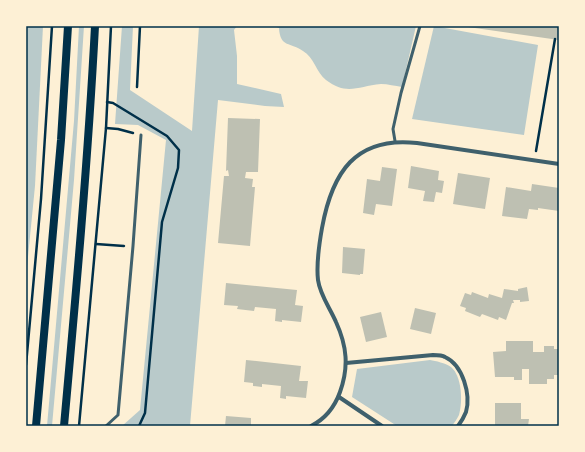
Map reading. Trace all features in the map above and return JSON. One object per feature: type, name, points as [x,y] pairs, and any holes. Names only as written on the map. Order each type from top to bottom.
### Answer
[{"type":"main road","points":[[36,426],[61,140],[68,26]]},
{"type":"main road","points":[[64,426],[81,243],[95,26]]},
{"type":"street","points":[[312,426],[323,419],[330,411],[339,397],[345,378],[346,363],[344,344],[318,282],[317,265],[325,211],[337,178],[353,159],[368,149],[395,141],[559,164]]},
{"type":"street","points":[[346,363],[433,355],[445,357],[456,366],[463,378],[467,391],[466,411],[458,426]]},
{"type":"street","points":[[339,397],[382,426]]},
{"type":"lane","points":[[395,141],[393,129],[401,93],[420,26]]},
{"type":"lane","points":[[106,426],[118,415],[141,135]]},
{"type":"path","points":[[26,365],[40,207],[52,26]]},
{"type":"path","points":[[79,426],[106,128],[111,26]]},
{"type":"path","points":[[137,87],[140,26]]},
{"type":"path","points":[[536,151],[555,39]]},
{"type":"path","points":[[107,102],[113,102],[167,136],[179,150],[178,168],[162,222],[145,413],[139,426]]},
{"type":"path","points":[[106,128],[118,129],[141,135],[149,125]]},
{"type":"path","points":[[96,244],[133,246]]},
{"type":"shaded area","points":[[26,26],[43,26],[35,186],[26,277]]},
{"type":"shaded area","points":[[79,26],[84,26],[74,180],[52,426],[47,426],[74,121]]},
{"type":"shaded area","points":[[122,26],[133,26],[130,90],[192,131],[199,26],[237,26],[234,30],[237,56],[237,84],[281,94],[284,107],[218,100],[190,426],[122,426],[140,410],[166,140],[138,125],[115,124]]},
{"type":"shaded area","points":[[274,26],[416,26],[402,87],[381,84],[347,89],[333,85],[326,80],[310,57],[299,48],[284,42],[281,39],[279,28]]},
{"type":"shaded area","points":[[434,26],[538,45],[524,135],[412,119]]},
{"type":"shaded area","points":[[430,360],[443,363],[451,367],[457,376],[461,390],[461,403],[459,415],[452,426],[397,426],[352,397],[357,369]]},
{"type":"building","points":[[559,26],[559,40],[468,27]]},
{"type":"building","points":[[228,118],[260,119],[258,172],[246,172],[245,178],[253,179],[252,187],[255,187],[250,246],[218,243],[224,176],[229,176],[228,170],[226,171]]},
{"type":"building","points":[[411,166],[439,171],[438,180],[444,181],[442,193],[436,192],[434,202],[423,201],[425,191],[408,188]]},
{"type":"building","points":[[382,167],[397,169],[392,206],[376,204],[374,215],[363,213],[367,179],[380,181]]},
{"type":"building","points":[[458,173],[490,178],[485,209],[453,204]]},
{"type":"building","points":[[532,184],[559,188],[559,211],[538,208],[538,210],[529,209],[527,219],[502,216],[506,187],[531,191]]},
{"type":"building","points":[[343,247],[365,249],[363,274],[342,273]]},
{"type":"building","points":[[226,283],[297,290],[295,305],[303,306],[301,322],[282,320],[282,322],[275,321],[276,309],[255,307],[254,311],[237,309],[238,306],[224,305]]},
{"type":"building","points":[[527,287],[529,301],[520,302],[520,300],[513,300],[514,303],[512,303],[506,320],[499,317],[498,320],[482,314],[480,317],[465,311],[466,308],[460,306],[465,293],[471,295],[472,292],[488,298],[489,294],[502,298],[504,289],[518,291],[518,289]]},
{"type":"building","points":[[415,308],[436,313],[431,334],[410,329]]},
{"type":"building","points":[[381,312],[387,337],[366,342],[360,317]]},
{"type":"building","points":[[506,341],[533,341],[533,352],[544,352],[544,346],[554,346],[554,349],[559,349],[559,375],[554,375],[554,379],[547,379],[547,384],[529,384],[529,369],[522,369],[522,380],[514,380],[514,377],[495,377],[493,352],[506,351]]},
{"type":"building","points":[[246,360],[301,366],[299,381],[308,381],[306,398],[286,396],[286,399],[280,398],[281,386],[262,384],[262,387],[253,386],[253,383],[244,382]]},
{"type":"building","points":[[495,403],[521,403],[521,419],[529,419],[528,426],[495,426]]},
{"type":"building","points":[[226,416],[251,418],[251,426],[225,426]]}]
